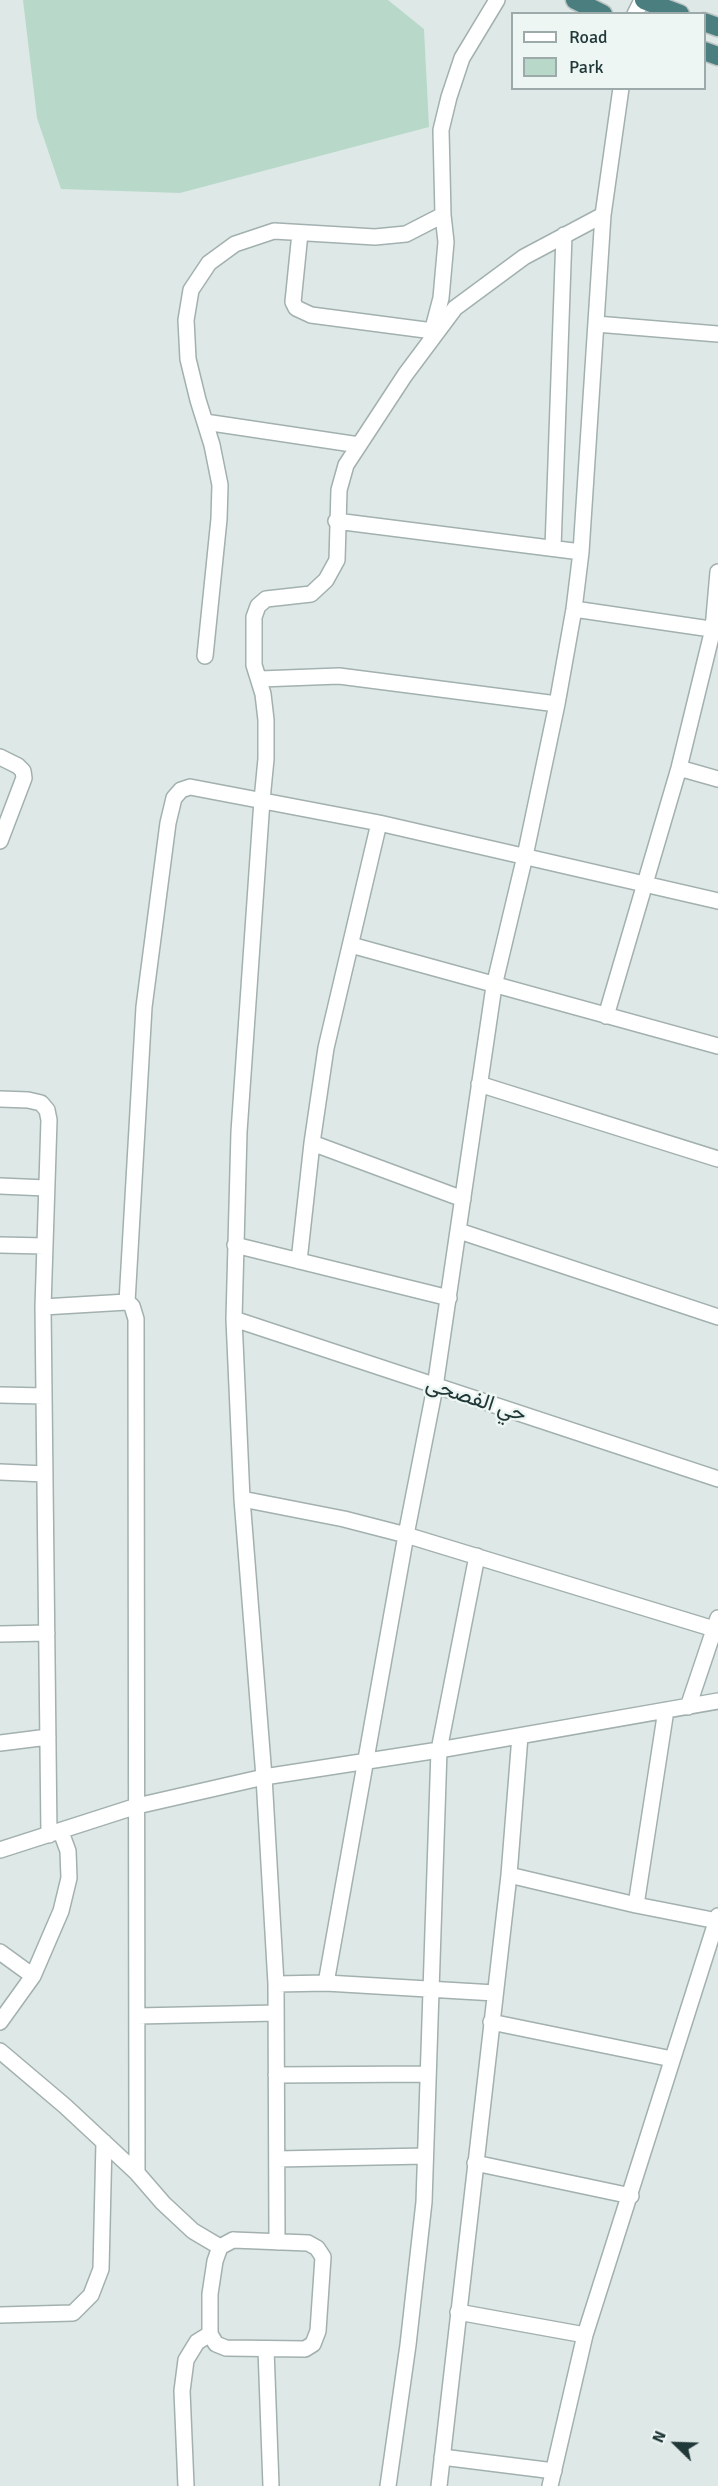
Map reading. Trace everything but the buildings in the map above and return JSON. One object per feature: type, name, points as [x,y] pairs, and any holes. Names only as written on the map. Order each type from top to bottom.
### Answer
[{"type":"highway","points":[[575,0],[599,12]]},
{"type":"highway","points":[[643,0],[675,12]]},
{"type":"street","points":[[432,334],[441,298],[446,242],[441,130],[462,58],[497,0]]},
{"type":"street","points":[[326,1983],[406,1535],[435,1387],[494,986],[525,856],[557,704],[574,609],[582,552],[603,215],[621,90]]},
{"type":"street","points":[[205,656],[219,519],[220,485],[188,359],[186,320],[191,290],[209,263],[235,244],[274,231],[375,237],[406,234],[443,215]]},
{"type":"street","points":[[277,2242],[276,1984],[264,1777],[242,1499],[234,1319],[239,1132],[266,759],[267,720],[260,679],[254,664],[254,617],[258,606],[266,599],[311,594],[326,580],[337,560],[336,520],[339,490],[346,465],[432,334],[456,308],[490,280],[525,256],[603,215]]},
{"type":"street","points":[[300,233],[293,302],[296,308],[310,315],[432,334]]},
{"type":"street","points":[[554,548],[564,235]]},
{"type":"street","points":[[596,324],[718,334]]},
{"type":"street","points":[[205,422],[359,445]]},
{"type":"street","points":[[336,520],[582,552]]},
{"type":"street","points":[[606,1016],[679,768],[715,630],[718,572]]},
{"type":"street","points":[[574,609],[715,630]]},
{"type":"street","points":[[260,679],[348,676],[557,704]]},
{"type":"street","points":[[0,757],[18,766],[23,771],[24,778],[0,841]]},
{"type":"street","points":[[679,768],[718,779]]},
{"type":"street","points":[[127,1302],[144,1007],[171,807],[174,798],[181,790],[190,787],[379,823],[718,901]]},
{"type":"street","points":[[299,1261],[312,1143],[326,1048],[379,823]]},
{"type":"street","points":[[351,945],[718,1047]]},
{"type":"street","points":[[479,1084],[718,1159]]},
{"type":"street","points":[[0,1099],[41,1103],[47,1110],[49,1120],[43,1307],[48,1737],[55,1833],[68,1851],[69,1878],[61,1911],[33,1976],[0,2022]]},
{"type":"street","points":[[312,1143],[463,1199]]},
{"type":"street","points":[[0,1186],[46,1188]]},
{"type":"street","points":[[459,1231],[718,1317]]},
{"type":"street","points":[[0,1245],[45,1246]]},
{"type":"street","points":[[235,1245],[449,1298]]},
{"type":"street","points":[[43,1307],[127,1302],[132,1306],[136,1319],[137,2173]]},
{"type":"street","name":"حي الفصحى","points":[[234,1319],[718,1479]]},
{"type":"street","points":[[0,1395],[44,1396]]},
{"type":"street","points":[[0,1472],[45,1474]]},
{"type":"street","points":[[242,1499],[344,1519],[406,1535],[716,1624],[688,1707]]},
{"type":"street","points":[[388,2486],[408,2345],[424,2202],[439,1750],[477,1556]]},
{"type":"street","points":[[0,1634],[47,1633]]},
{"type":"street","points":[[0,1850],[136,1806],[264,1777],[439,1750],[718,1701]]},
{"type":"street","points":[[636,1905],[666,1710]]},
{"type":"street","points":[[438,2486],[509,1875],[520,1736]]},
{"type":"street","points":[[0,1743],[48,1737]]},
{"type":"street","points":[[442,2457],[552,2478],[585,2335],[631,2196],[717,1918],[636,1905],[509,1875]]},
{"type":"street","points":[[0,1952],[33,1976]]},
{"type":"street","points":[[276,1984],[326,1983],[495,1993]]},
{"type":"street","points":[[137,2016],[276,2013]]},
{"type":"street","points":[[491,2022],[672,2059]]},
{"type":"street","points":[[0,2051],[104,2142],[137,2173],[163,2203],[194,2231],[220,2247]]},
{"type":"street","points":[[276,2075],[427,2074]]},
{"type":"street","points":[[0,2315],[74,2313],[91,2295],[101,2269],[104,2142]]},
{"type":"street","points":[[277,2159],[425,2156]]},
{"type":"street","points":[[475,2163],[631,2196]]},
{"type":"street","points":[[233,2240],[308,2243],[317,2248],[323,2258],[318,2331],[313,2344],[305,2349],[226,2348],[216,2344],[210,2334],[210,2294],[215,2261],[220,2247],[233,2240]]},
{"type":"street","points":[[458,2312],[585,2335]]},
{"type":"street","points":[[186,2486],[182,2391],[186,2360],[197,2342],[210,2334]]},
{"type":"street","points":[[266,2349],[271,2486]]},
{"type":"green space","points":[[23,0],[388,0],[424,29],[429,127],[180,193],[61,189],[37,118]]}]
